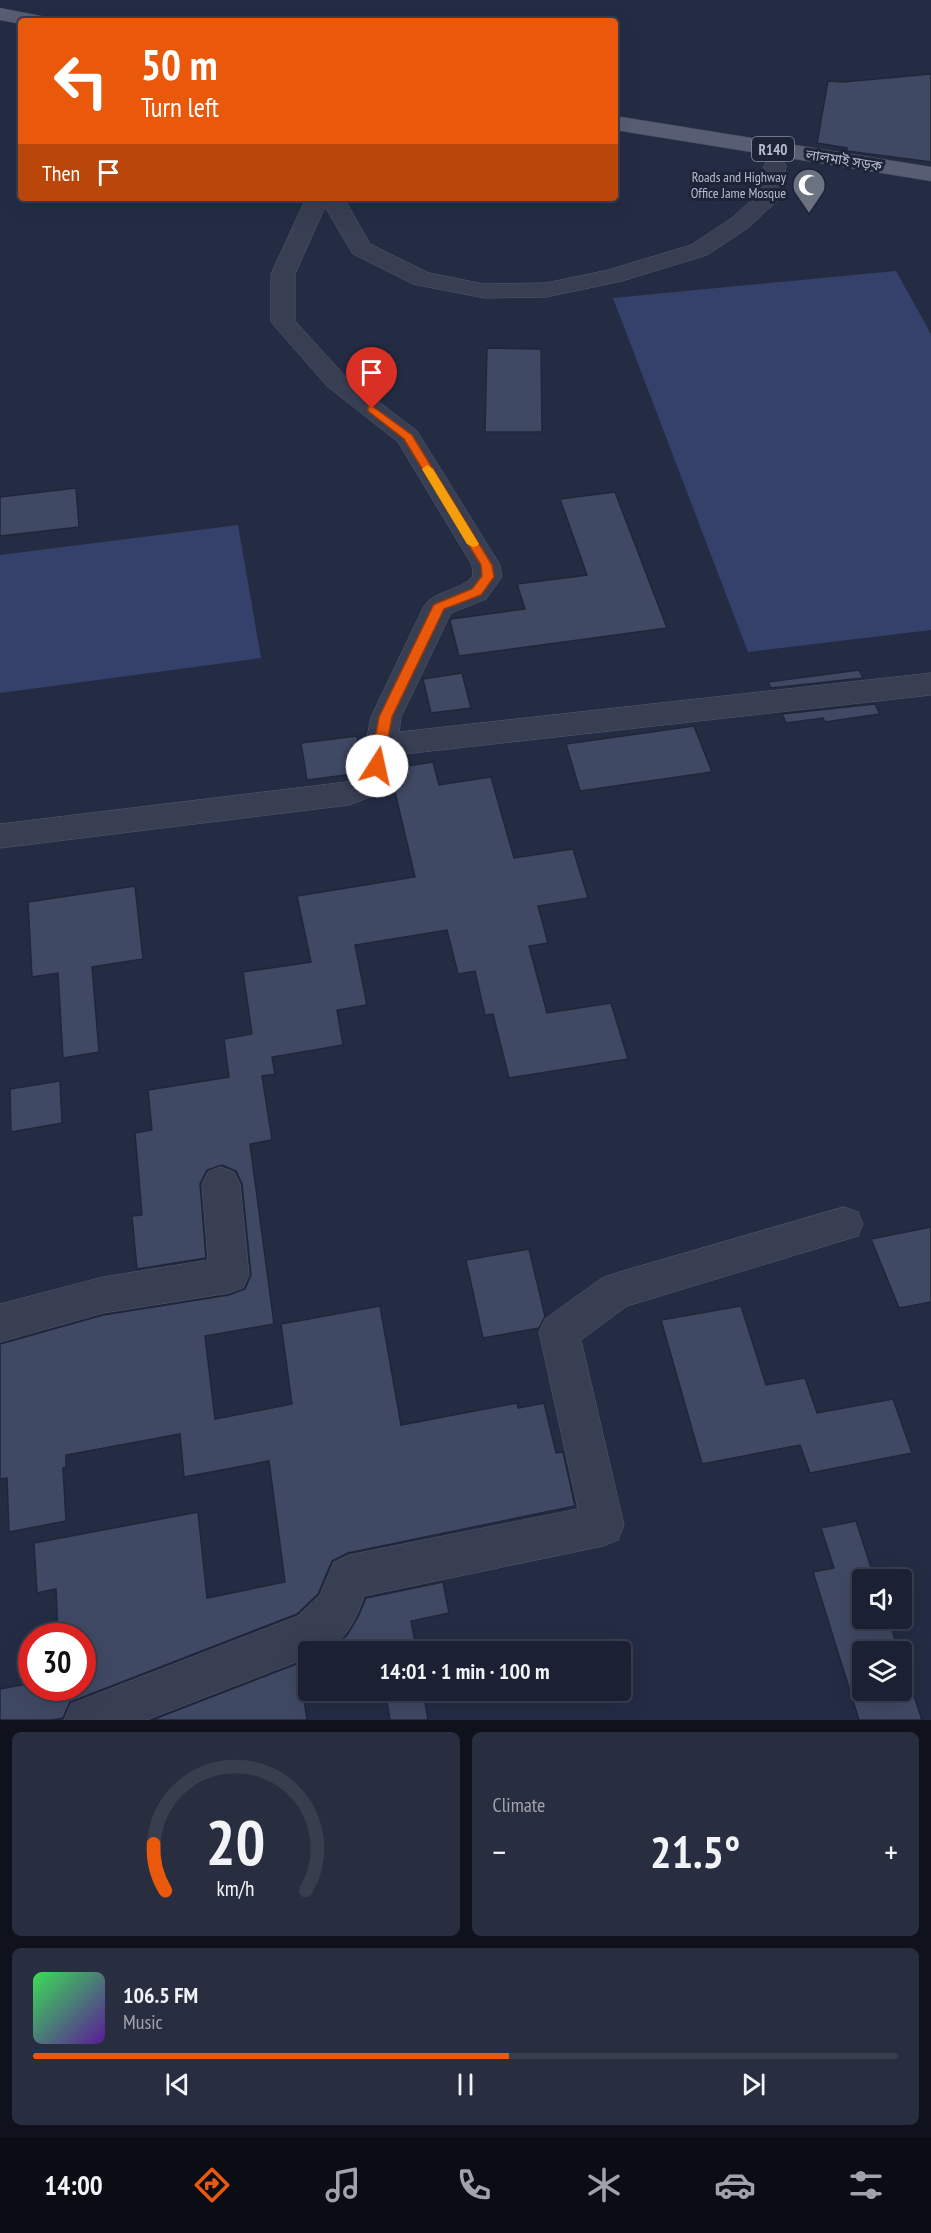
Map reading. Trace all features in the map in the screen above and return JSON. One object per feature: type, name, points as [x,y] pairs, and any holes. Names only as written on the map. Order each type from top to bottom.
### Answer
[{"type":"main road","points":[[0,14],[22,18]]},
{"type":"main road","points":[[0,27],[18,30]]},
{"type":"main road","name":"লালমাই সড়ক","points":[[618,123],[931,174]]},
{"type":"main road","name":"লালমাই সড়ক","points":[[618,139],[775,166],[931,189]]},
{"type":"street","points":[[334,201],[361,249],[422,279],[484,291],[546,290],[613,276],[699,250],[740,223],[770,195],[775,166]]},
{"type":"street","points":[[0,836],[349,793],[367,786],[377,766],[386,717],[439,606],[476,592],[488,577],[486,565],[408,437],[336,381],[283,322],[283,274],[317,201]]},
{"type":"street","points":[[381,745],[931,684]]},
{"type":"street","points":[[0,1323],[103,1295],[230,1275],[221,1184]]},
{"type":"street","points":[[87,1720],[313,1633],[337,1610],[349,1577],[603,1525],[560,1332],[616,1291],[844,1224]]},
{"type":"water","points":[[896,271],[931,334],[931,630],[748,652],[613,298]]},
{"type":"water","points":[[238,525],[261,658],[0,693],[0,555]]},
{"type":"building","points":[[931,74],[931,162],[847,151],[847,148],[817,143],[828,81],[843,82]]},
{"type":"building","points":[[487,348],[541,349],[542,432],[485,432]]},
{"type":"building","points":[[76,488],[79,527],[0,536],[0,497]]},
{"type":"building","points":[[615,492],[667,628],[459,656],[451,619],[525,609],[517,584],[587,575],[560,499]]},
{"type":"building","points":[[859,670],[863,678],[771,688],[768,682]]},
{"type":"building","points":[[462,673],[471,708],[431,713],[423,679]]},
{"type":"building","points":[[875,704],[880,714],[825,722],[823,718],[786,723],[782,714]]},
{"type":"building","points":[[694,726],[712,772],[580,791],[566,744]]},
{"type":"building","points":[[357,736],[361,757],[354,774],[307,780],[301,743]]},
{"type":"building","points":[[433,762],[439,785],[491,777],[514,858],[573,849],[588,898],[538,906],[548,943],[529,946],[547,1013],[611,1003],[628,1059],[509,1078],[493,1014],[485,1015],[475,971],[458,974],[447,930],[355,945],[367,1005],[337,1010],[343,1045],[272,1057],[275,1074],[262,1076],[272,1140],[250,1144],[274,1324],[205,1336],[215,1419],[292,1404],[281,1324],[380,1306],[401,1425],[517,1403],[518,1408],[544,1403],[556,1453],[563,1452],[575,1506],[348,1553],[332,1561],[318,1594],[297,1614],[96,1692],[96,1623],[57,1623],[56,1589],[37,1593],[34,1543],[198,1512],[207,1598],[285,1582],[269,1461],[184,1477],[180,1434],[66,1455],[66,1467],[63,1468],[66,1521],[9,1532],[7,1478],[0,1479],[0,1344],[103,1315],[229,1295],[245,1289],[251,1275],[242,1184],[236,1171],[222,1165],[207,1170],[200,1184],[206,1258],[137,1269],[132,1216],[142,1215],[135,1133],[152,1130],[148,1090],[229,1077],[224,1039],[252,1034],[243,972],[311,962],[297,896],[415,877],[391,775],[394,768]]},
{"type":"building","points":[[135,886],[143,959],[92,967],[99,1052],[63,1058],[58,973],[32,977],[28,902]]},
{"type":"building","points":[[60,1081],[62,1123],[11,1132],[10,1089]]},
{"type":"building","points":[[931,1227],[931,1302],[899,1308],[871,1239]]},
{"type":"building","points":[[529,1249],[545,1316],[539,1328],[483,1338],[466,1260]]},
{"type":"building","points":[[741,1306],[766,1385],[805,1378],[817,1413],[893,1399],[912,1453],[810,1473],[800,1445],[702,1464],[661,1320]]},
{"type":"building","points":[[856,1521],[871,1569],[852,1569],[852,1629],[892,1629],[895,1641],[852,1641],[852,1697],[813,1572],[834,1568],[821,1528]]},
{"type":"building","points":[[443,1582],[449,1613],[411,1621],[415,1641],[341,1641],[358,1617],[366,1598]]},
{"type":"building","points":[[298,1663],[298,1701],[304,1701],[307,1720],[152,1720]]},
{"type":"building","points":[[18,1686],[18,1701],[73,1701],[63,1718],[0,1720],[0,1689]]},
{"type":"building","points":[[912,1690],[922,1720],[859,1720],[853,1701],[912,1701]]},
{"type":"building","points":[[387,1701],[425,1701],[428,1720],[390,1720]]},
{"type":"slow traffic","points":[[427,469],[473,544]]},
{"type":"place","name":"Roads and Highway Office Jame Mosque","points":[[809,214]]},
{"type":"route","points":[[372,409],[408,437],[486,565],[488,577],[476,592],[439,606],[386,717],[377,766]]}]
